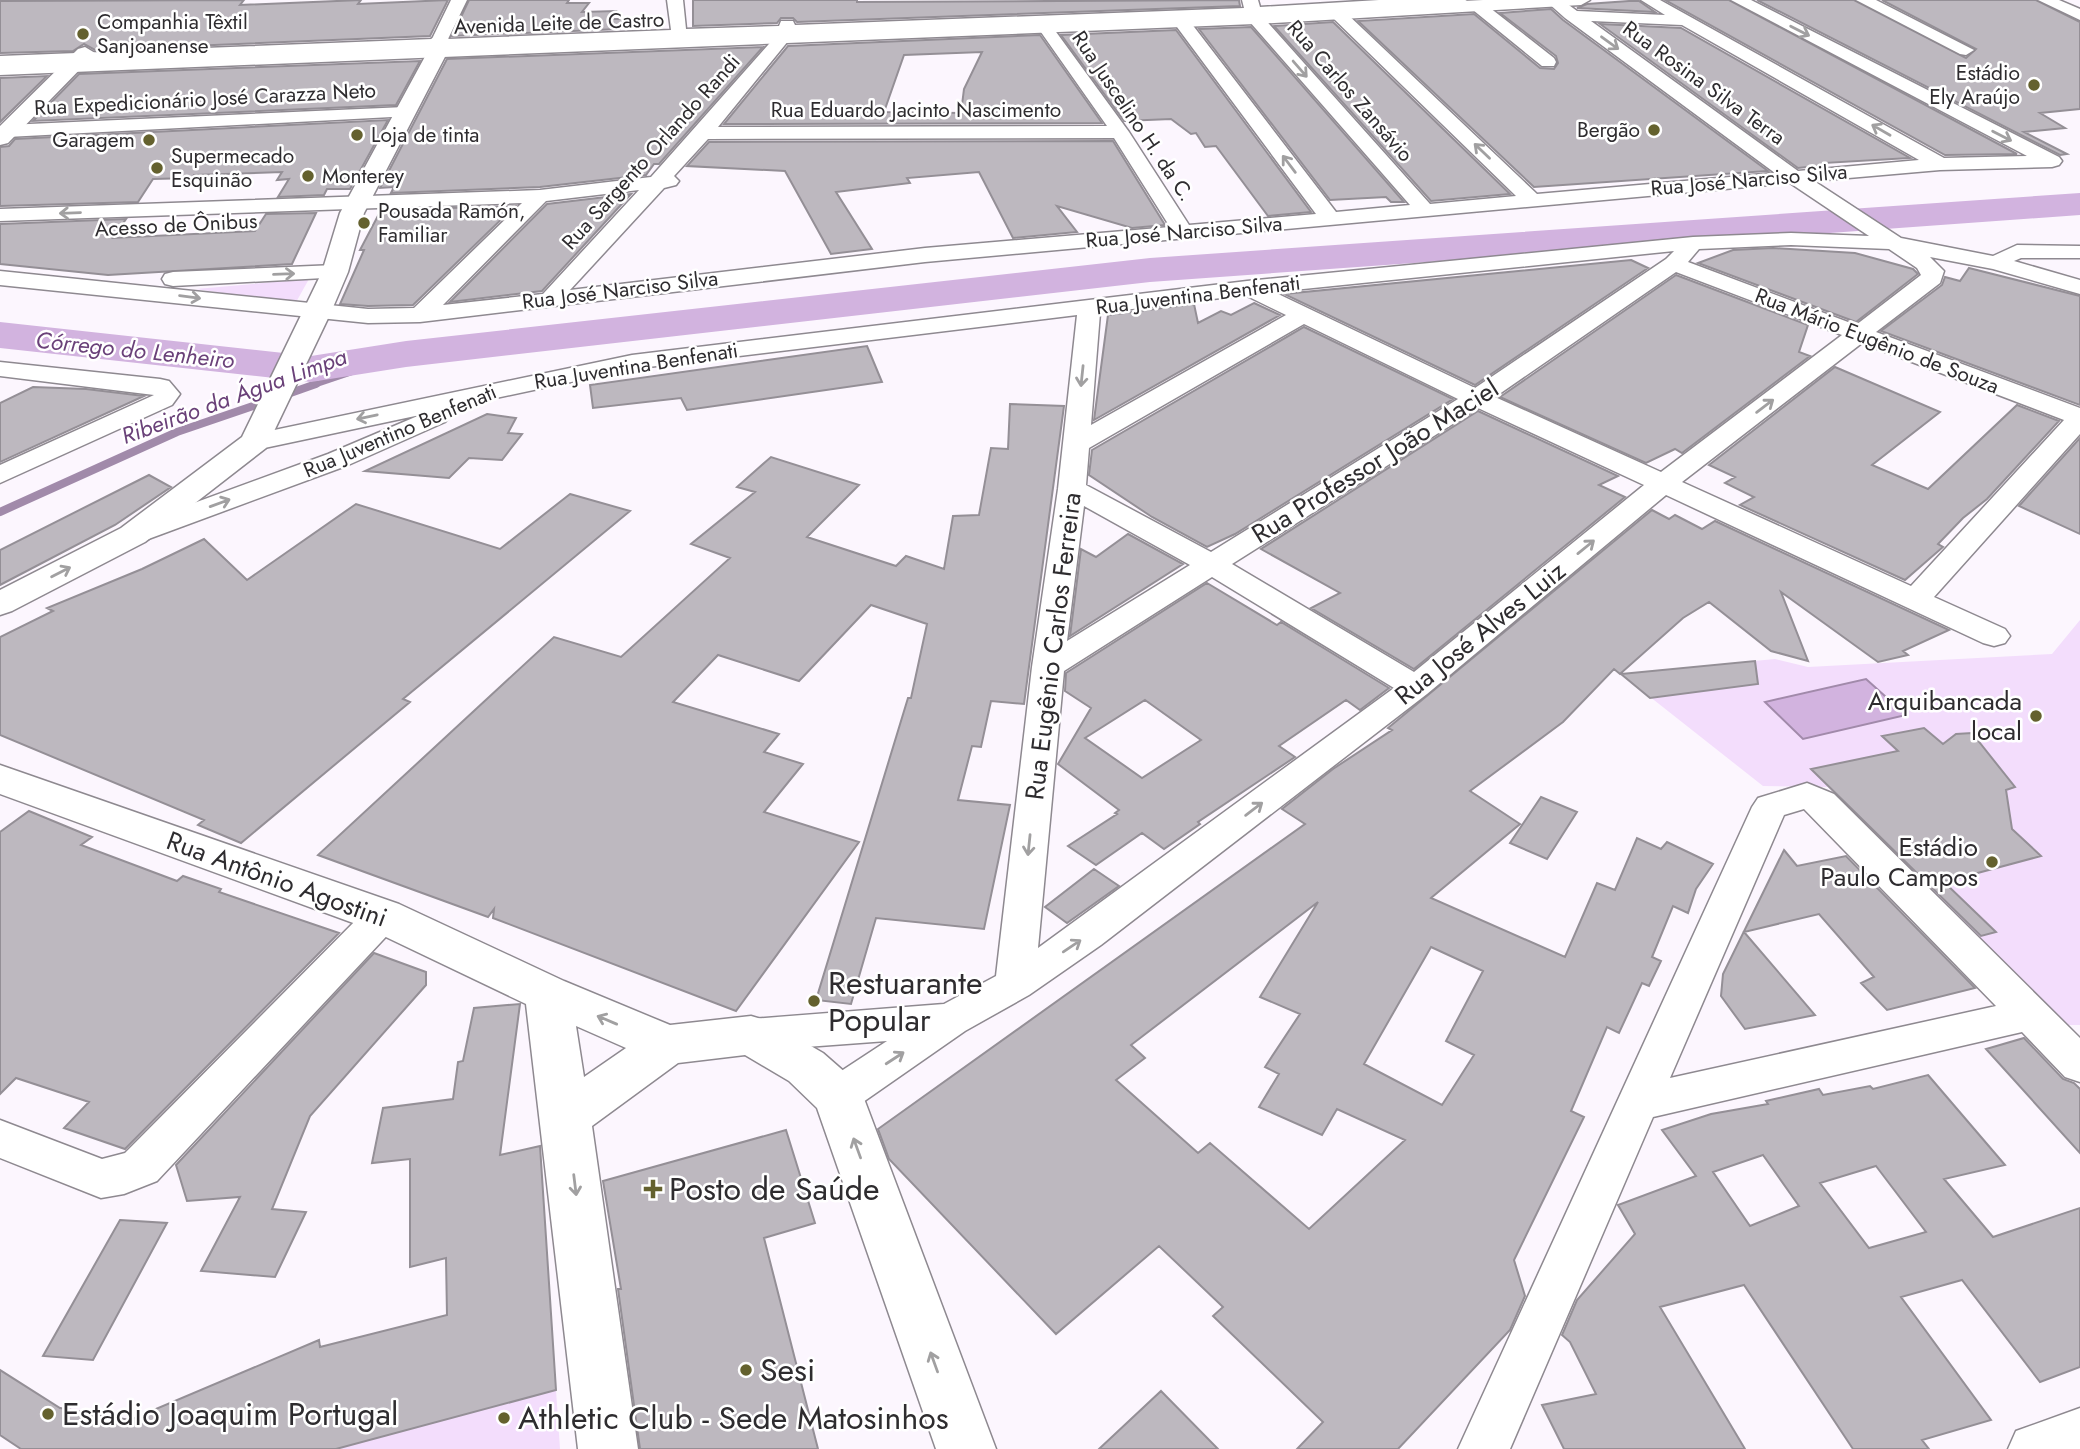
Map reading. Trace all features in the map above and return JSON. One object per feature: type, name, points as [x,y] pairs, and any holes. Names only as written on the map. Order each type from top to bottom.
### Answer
[{"type":"main road","name":"Avenida Leite de Castro","points":[[0,58],[80,59],[791,30],[968,18],[1253,9],[1369,0]]},
{"type":"main road","name":"Avenida Leite de Castro","points":[[968,18],[1044,26],[1180,20],[1253,9],[1338,14],[1555,1],[1576,7]]},
{"type":"main road","name":"Avenida Leite de Castro","points":[[440,44],[678,29],[791,30]]},
{"type":"main road","points":[[0,604],[133,535],[255,442],[271,414],[318,312],[335,272],[356,207],[440,44]]},
{"type":"main road","name":"Avenida Leite de Castro","points":[[0,69],[80,59]]},
{"type":"main road","points":[[3,134],[80,59]]},
{"type":"main road","name":"Rua Antônio Agostini","points":[[0,779],[383,916],[548,994],[667,1045]]},
{"type":"main road","points":[[548,994],[608,1449]]},
{"type":"main road","points":[[566,1117],[667,1045],[751,1035],[806,1067],[838,1096],[966,1449]]},
{"type":"street","points":[[440,44],[459,0]]},
{"type":"street","points":[[1253,9],[1459,0]]},
{"type":"street","points":[[1649,0],[1940,164]]},
{"type":"street","name":"Rua José Narciso Silva","points":[[69,283],[318,312],[368,316],[420,314],[925,255],[1184,233],[1423,208],[1799,181],[1940,164],[2052,161],[1740,0]]},
{"type":"street","points":[[1864,0],[1966,50]]},
{"type":"street","points":[[2046,0],[2080,15]]},
{"type":"street","points":[[1479,6],[1548,62]]},
{"type":"street","points":[[1576,7],[1688,21]]},
{"type":"street","name":"Rua Rosina Silva Terra","points":[[1576,7],[1799,181],[1883,236]]},
{"type":"street","name":"Rua Carlos Zansávio","points":[[1253,9],[1423,208]]},
{"type":"street","points":[[1338,14],[1531,199]]},
{"type":"street","points":[[1180,20],[1330,218]]},
{"type":"street","name":"Rua Juscelino H. da C.","points":[[1044,26],[1120,132],[1184,233]]},
{"type":"street","name":"Rua Sargento Orlando Randi","points":[[559,297],[707,133],[791,30]]},
{"type":"street","name":"Rua Expedicionário José Carazza Neto","points":[[3,134],[405,112]]},
{"type":"street","name":"Rua Eduardo Jacinto Nascimento","points":[[707,133],[1120,132]]},
{"type":"street","points":[[0,215],[356,207],[540,196],[664,181]]},
{"type":"street","points":[[420,314],[540,196]]},
{"type":"street","name":"Acesso de Ônibus","points":[[0,234],[356,207]]},
{"type":"street","points":[[1883,236],[1996,263],[2080,287]]},
{"type":"street","name":"Rua Juventina Benfenati","points":[[506,387],[632,362],[1247,288],[1693,243],[1883,236]]},
{"type":"street","name":"Rua José Alves Luiz","points":[[838,1096],[951,1020],[1015,984],[1087,935],[1416,687],[1665,482],[1932,278],[1933,271],[1925,263],[1883,236]]},
{"type":"street","name":"Rua Professor João Maciel","points":[[1048,667],[1477,398],[1674,264],[1693,243]]},
{"type":"street","points":[[1996,263],[2017,251],[2080,252]]},
{"type":"street","name":"Rua Mário Eugênio de Souza","points":[[1674,264],[2080,417]]},
{"type":"street","points":[[0,278],[69,283],[335,272]]},
{"type":"street","points":[[1247,288],[1477,398],[1665,482],[1994,636]]},
{"type":"street","name":"Rua Eugênio Carlos Ferreira","points":[[1015,984],[1048,667],[1072,489],[1089,308]]},
{"type":"street","points":[[1076,445],[1303,315]]},
{"type":"street","points":[[0,369],[160,386],[167,394],[163,400],[0,475]]},
{"type":"street","points":[[0,389],[36,374]]},
{"type":"street","name":"Rua Juventino Benfenati","points":[[255,442],[506,387]]},
{"type":"street","name":"Rua Juventino Benfenati","points":[[133,535],[337,460],[506,387]]},
{"type":"street","points":[[1916,600],[2080,417]]},
{"type":"street","points":[[1072,489],[1211,564],[1416,687]]},
{"type":"street","points":[[1483,1449],[1770,807],[1807,795],[1822,803],[2080,1065]]},
{"type":"street","points":[[0,1139],[102,1179],[124,1175],[141,1167],[383,916]]},
{"type":"street","points":[[1638,1103],[2031,1014]]},
{"type":"street","points":[[751,1035],[951,1020]]},
{"type":"street","points":[[2034,1449],[2080,1433]]},
{"type":"lane","points":[[675,0],[678,29]]},
{"type":"shaded area","points":[[309,279],[295,304],[196,289]]},
{"type":"shaded area","name":"Estádio Paulo Campos","points":[[2080,620],[2080,1025],[2067,1025],[1828,787],[1763,786],[1621,674],[1775,659],[1808,667],[2052,654]]},
{"type":"shaded area","points":[[1866,679],[1906,715],[1803,739],[1765,702]]},
{"type":"shaded area","name":"Athletic Club - Sede Matosinhos","points":[[556,1390],[560,1449],[332,1449]]},
{"type":"building","points":[[244,0],[240,5],[448,0],[430,36],[95,50],[84,44],[73,51],[0,53],[0,1]]},
{"type":"building","points":[[469,0],[569,0],[567,3],[589,3],[582,12],[616,11],[613,19],[624,19],[620,29],[452,36]]},
{"type":"building","points":[[693,0],[1239,0],[1240,6],[797,22],[793,18],[781,18],[777,23],[693,26]]},
{"type":"building","points":[[1665,0],[1729,0],[2017,154],[1945,155]]},
{"type":"building","points":[[1757,0],[1854,0],[1966,58],[1976,49],[1882,0],[2036,0],[2080,22],[2080,109],[2040,113],[2065,128],[2024,132],[2067,154],[2060,155]]},
{"type":"building","points":[[1639,1],[1655,12],[1577,8],[1587,4]]},
{"type":"building","points":[[1551,9],[1768,171],[1534,187],[1358,21],[1474,14],[1540,68],[1554,69],[1558,63],[1556,56],[1500,13]]},
{"type":"building","points":[[1333,22],[1510,194],[1431,201],[1274,26]]},
{"type":"building","points":[[1600,24],[1681,28],[1910,158],[1823,163],[1825,165],[1798,168]]},
{"type":"building","points":[[1251,27],[1404,202],[1391,202],[1386,197],[1330,200],[1199,29]]},
{"type":"building","points":[[1176,30],[1311,212],[1268,216],[1216,146],[1205,147],[1196,133],[1191,134],[1171,119],[1124,121],[1061,35]]},
{"type":"building","points":[[1040,35],[1102,123],[724,124],[788,46]],"holes":[[[982,52],[964,89],[961,113],[884,112],[904,55]]]},
{"type":"building","points":[[763,47],[659,164],[654,164],[646,175],[540,187],[391,193],[394,187],[380,188],[447,59]]},
{"type":"building","points":[[420,61],[396,105],[33,121],[79,74]]},
{"type":"building","points":[[47,76],[0,122],[0,78]]},
{"type":"building","points":[[388,120],[350,189],[327,189],[324,195],[278,197],[289,179],[277,180],[282,172],[153,179],[138,202],[0,206],[0,147],[9,146],[15,139]]},
{"type":"building","points":[[1113,141],[1165,225],[1132,228],[1057,206],[1077,232],[1013,238],[979,172],[907,178],[910,183],[836,192],[872,249],[831,254],[785,171],[687,166],[709,142]]},
{"type":"building","points":[[631,194],[542,291],[450,302],[547,204]]},
{"type":"building","points":[[515,206],[413,305],[340,304],[364,250],[360,250],[381,210]]},
{"type":"building","points":[[316,213],[292,264],[108,275],[0,264],[0,224],[126,219],[113,238],[255,231],[266,214]]},
{"type":"building","points":[[1773,248],[1855,253],[1913,269],[1918,274],[1856,322],[1698,263],[1733,250]]},
{"type":"building","points":[[1631,260],[1648,268],[1475,385],[1284,294]]},
{"type":"building","points":[[1969,268],[2080,296],[2080,405],[1881,331],[1942,285],[1945,277],[1960,281]]},
{"type":"building","points":[[1676,275],[1808,325],[1799,352],[1810,356],[1682,453],[1675,449],[1646,463],[1500,397]]},
{"type":"building","points":[[1254,303],[1280,315],[1094,420],[1108,315],[1194,304],[1198,323],[1221,311],[1231,315]]},
{"type":"building","points":[[1304,327],[1453,399],[1235,534],[1207,547],[1152,517],[1089,475],[1092,450]]},
{"type":"building","points":[[867,346],[882,382],[687,410],[681,398],[593,408],[590,385]]},
{"type":"building","points":[[1835,367],[1940,412],[1872,465],[1928,489],[2017,405],[2059,421],[1987,499],[1963,518],[1938,544],[1943,547],[1905,580],[1740,505],[1754,497],[1725,483],[1735,477],[1709,465]]},
{"type":"building","points":[[33,387],[86,389],[144,396],[0,462],[0,403]]},
{"type":"building","points":[[1010,404],[1064,406],[1024,704],[991,701],[981,747],[972,746],[958,800],[1010,805],[984,929],[876,918],[851,1004],[816,1000],[908,698],[911,698],[927,624],[871,605],[799,681],[718,655],[673,702],[779,734],[764,752],[803,764],[764,812],[859,842],[736,1011],[493,918],[494,909],[488,917],[318,855],[554,637],[621,657],[730,558],[691,544],[755,492],[737,487],[771,457],[859,485],[807,537],[896,566],[906,556],[944,569],[953,516],[979,515],[991,448],[1008,449]]},
{"type":"building","points":[[1478,411],[1618,476],[1599,485],[1625,497],[1414,669],[1311,608],[1340,593],[1261,549]]},
{"type":"building","points":[[487,414],[516,418],[508,433],[522,434],[502,460],[469,458],[449,478],[365,471]]},
{"type":"building","points":[[2080,438],[2080,534],[2019,506]]},
{"type":"building","points":[[149,475],[171,487],[115,525],[0,585],[0,550]]},
{"type":"building","points":[[570,494],[630,511],[403,699],[410,702],[241,843],[198,825],[204,820],[0,735],[0,637],[53,611],[47,608],[142,569],[204,539],[247,580],[356,504],[500,549]]},
{"type":"building","points":[[1652,510],[1669,519],[1675,515],[1702,529],[1715,521],[1949,630],[1903,651],[1908,655],[1878,662],[1781,592],[1808,661],[1771,651],[1709,602],[1683,618],[1620,674],[1614,669],[1563,722],[1470,791],[1520,824],[1431,898],[1565,957],[1597,883],[1615,890],[1637,838],[1661,849],[1667,842],[1713,864],[1696,889],[1688,913],[1673,906],[1652,957],[1661,961],[1649,986],[1642,983],[1619,1033],[1607,1027],[1571,1111],[1584,1117],[1514,1260],[1525,1296],[1510,1330],[1398,1449],[1297,1449],[1323,1422],[1213,1316],[1223,1307],[1159,1246],[1056,1334],[889,1159],[878,1129],[1305,824],[1282,809],[1333,769],[1392,730],[1388,728]],"holes":[[[1318,902],[1260,997],[1300,1014],[1265,1067],[1279,1074],[1259,1107],[1322,1135],[1337,1109],[1405,1140],[1309,1229],[1210,1143],[1198,1153],[1116,1080],[1145,1058],[1131,1045]],[[1431,947],[1483,971],[1446,1041],[1474,1055],[1442,1105],[1364,1064]]]},
{"type":"building","points":[[1128,534],[1183,564],[1070,636],[1081,549],[1096,557]]},
{"type":"building","points":[[1207,583],[1277,625],[1281,622],[1389,688],[1360,710],[1346,700],[1279,746],[1295,757],[1198,822],[1200,824],[1164,849],[1142,833],[1096,865],[1068,846],[1117,814],[1115,813],[1119,810],[1058,764],[1091,708],[1065,691],[1066,673]],"holes":[[[1145,700],[1201,740],[1142,778],[1085,738]]]},
{"type":"building","points":[[1755,661],[1758,684],[1650,698],[1621,674]]},
{"type":"building","points":[[1924,728],[1943,744],[1956,734],[1972,733],[2015,787],[2006,790],[2012,829],[2041,856],[1944,882],[1996,932],[1981,936],[1811,769],[1898,751],[1882,736]]},
{"type":"building","points":[[1541,797],[1577,812],[1547,859],[1510,843]]},
{"type":"building","points":[[29,811],[92,837],[81,845],[177,881],[183,876],[221,889],[219,892],[339,933],[125,1149],[64,1128],[89,1102],[16,1078],[0,1094],[0,832]]},
{"type":"building","points":[[1784,850],[1797,866],[1846,856],[1975,988],[1887,1010],[1861,983],[1874,977],[1819,914],[1744,932],[1815,1015],[1745,1029],[1721,996],[1723,974]]},
{"type":"building","points":[[1094,869],[1119,886],[1067,923],[1045,907]]},
{"type":"building","points":[[374,953],[426,972],[426,985],[310,1116],[272,1209],[306,1212],[275,1277],[201,1271],[240,1197],[187,1201],[176,1165]]},
{"type":"building","points":[[520,1004],[500,1155],[540,1146],[556,1390],[336,1449],[21,1449],[0,1435],[0,1370],[60,1408],[130,1420],[319,1340],[320,1347],[447,1315],[446,1258],[410,1267],[410,1159],[372,1163],[383,1108],[453,1099],[458,1062],[463,1061],[474,1008]]},
{"type":"building","points":[[2024,1038],[2063,1079],[2074,1083],[2080,1089],[2080,1153],[1986,1049]]},
{"type":"building","points":[[1928,1075],[2005,1165],[1944,1179],[1993,1237],[2080,1208],[2080,1367],[2040,1382],[1962,1280],[1901,1297],[1991,1420],[1922,1440],[1929,1449],[1853,1449],[1744,1285],[1660,1307],[1745,1449],[1564,1449],[1542,1405],[1596,1394],[1570,1342],[1562,1335],[1577,1300],[1635,1234],[1618,1205],[1696,1176],[1662,1130],[1711,1114],[1768,1104],[1766,1101],[1819,1089],[1823,1095],[1870,1086],[1873,1089]],"holes":[[[1763,1155],[1799,1206],[1750,1226],[1713,1172]],[[1876,1166],[1926,1232],[1869,1248],[1820,1183]]]},
{"type":"building","points":[[786,1130],[815,1223],[764,1238],[818,1449],[640,1449],[618,1289],[621,1289],[603,1181]]},
{"type":"building","points":[[120,1220],[167,1223],[93,1360],[43,1356]]},
{"type":"building","points":[[1161,1391],[1218,1449],[1099,1449]]},
{"type":"waterway","name":"Córrego do Lenheiro","points":[[0,335],[311,369],[406,354],[1150,270],[2080,204]]},
{"type":"waterway","name":"Ribeirão da Água Limpa","points":[[311,386],[406,354]]},
{"type":"waterway","name":"Ribeirão da Água Limpa","points":[[282,396],[316,384]]},
{"type":"waterway","name":"Ribeirão da Água Limpa","points":[[0,512],[177,432],[268,401]]},
{"type":"place","name":"Companhia Têxtil Sanjoanense","points":[[83,34]]},
{"type":"place","name":"Estádio Ely Araújo","points":[[2034,85]]},
{"type":"place","name":"Bergão","points":[[1654,130]]},
{"type":"place","name":"Loja de tinta","points":[[357,135]]},
{"type":"place","name":"Garagem","points":[[149,140]]},
{"type":"place","name":"Supermecado Esquinão","points":[[157,168]]},
{"type":"place","name":"Monterey","points":[[308,176]]},
{"type":"place","name":"Pousada Ramón, Familiar","points":[[364,223]]},
{"type":"place","name":"Arquibancada local","points":[[2036,716]]},
{"type":"place","name":"Estádio Paulo Campos","points":[[1992,862]]},
{"type":"place","name":"Restuarante Popular","points":[[814,1001]]},
{"type":"place","name":"Posto de Saúde","points":[[653,1189]]},
{"type":"place","name":"Sesi","points":[[746,1370]]},
{"type":"place","name":"Estádio Joaquim Portugal","points":[[48,1414]]},
{"type":"place","name":"Athletic Club - Sede Matosinhos","points":[[504,1418]]}]
